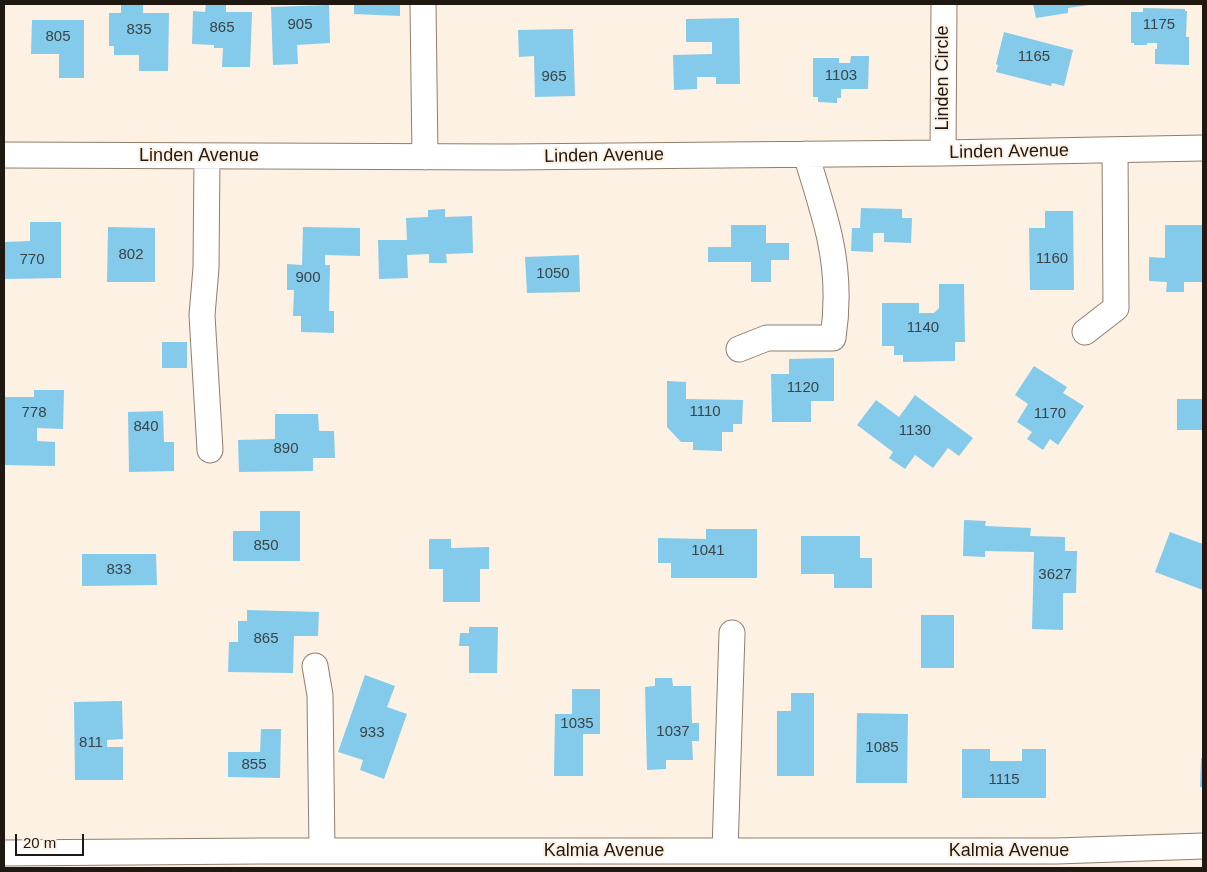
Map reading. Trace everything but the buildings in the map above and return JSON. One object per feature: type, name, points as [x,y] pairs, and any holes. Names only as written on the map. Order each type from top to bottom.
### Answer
[{"type":"street","points":[[423,4],[425,157]]},
{"type":"street","name":"Linden Circle","points":[[942,153],[944,4]]},
{"type":"street","name":"Linden Avenue","points":[[4,155],[425,157],[942,153],[1203,148]]},
{"type":"street","points":[[1085,332],[1116,308],[1115,150]]},
{"type":"street","points":[[739,349],[767,338],[833,338],[836,316],[836,285],[830,239],[806,154]]},
{"type":"street","points":[[207,156],[206,268],[202,315],[210,450]]},
{"type":"street","points":[[725,851],[732,633]]},
{"type":"street","points":[[315,666],[320,695],[322,851]]},
{"type":"street","name":"Kalmia Avenue","points":[[4,853],[322,851],[440,860],[725,851],[1057,851],[1098,859],[1203,846]]}]
